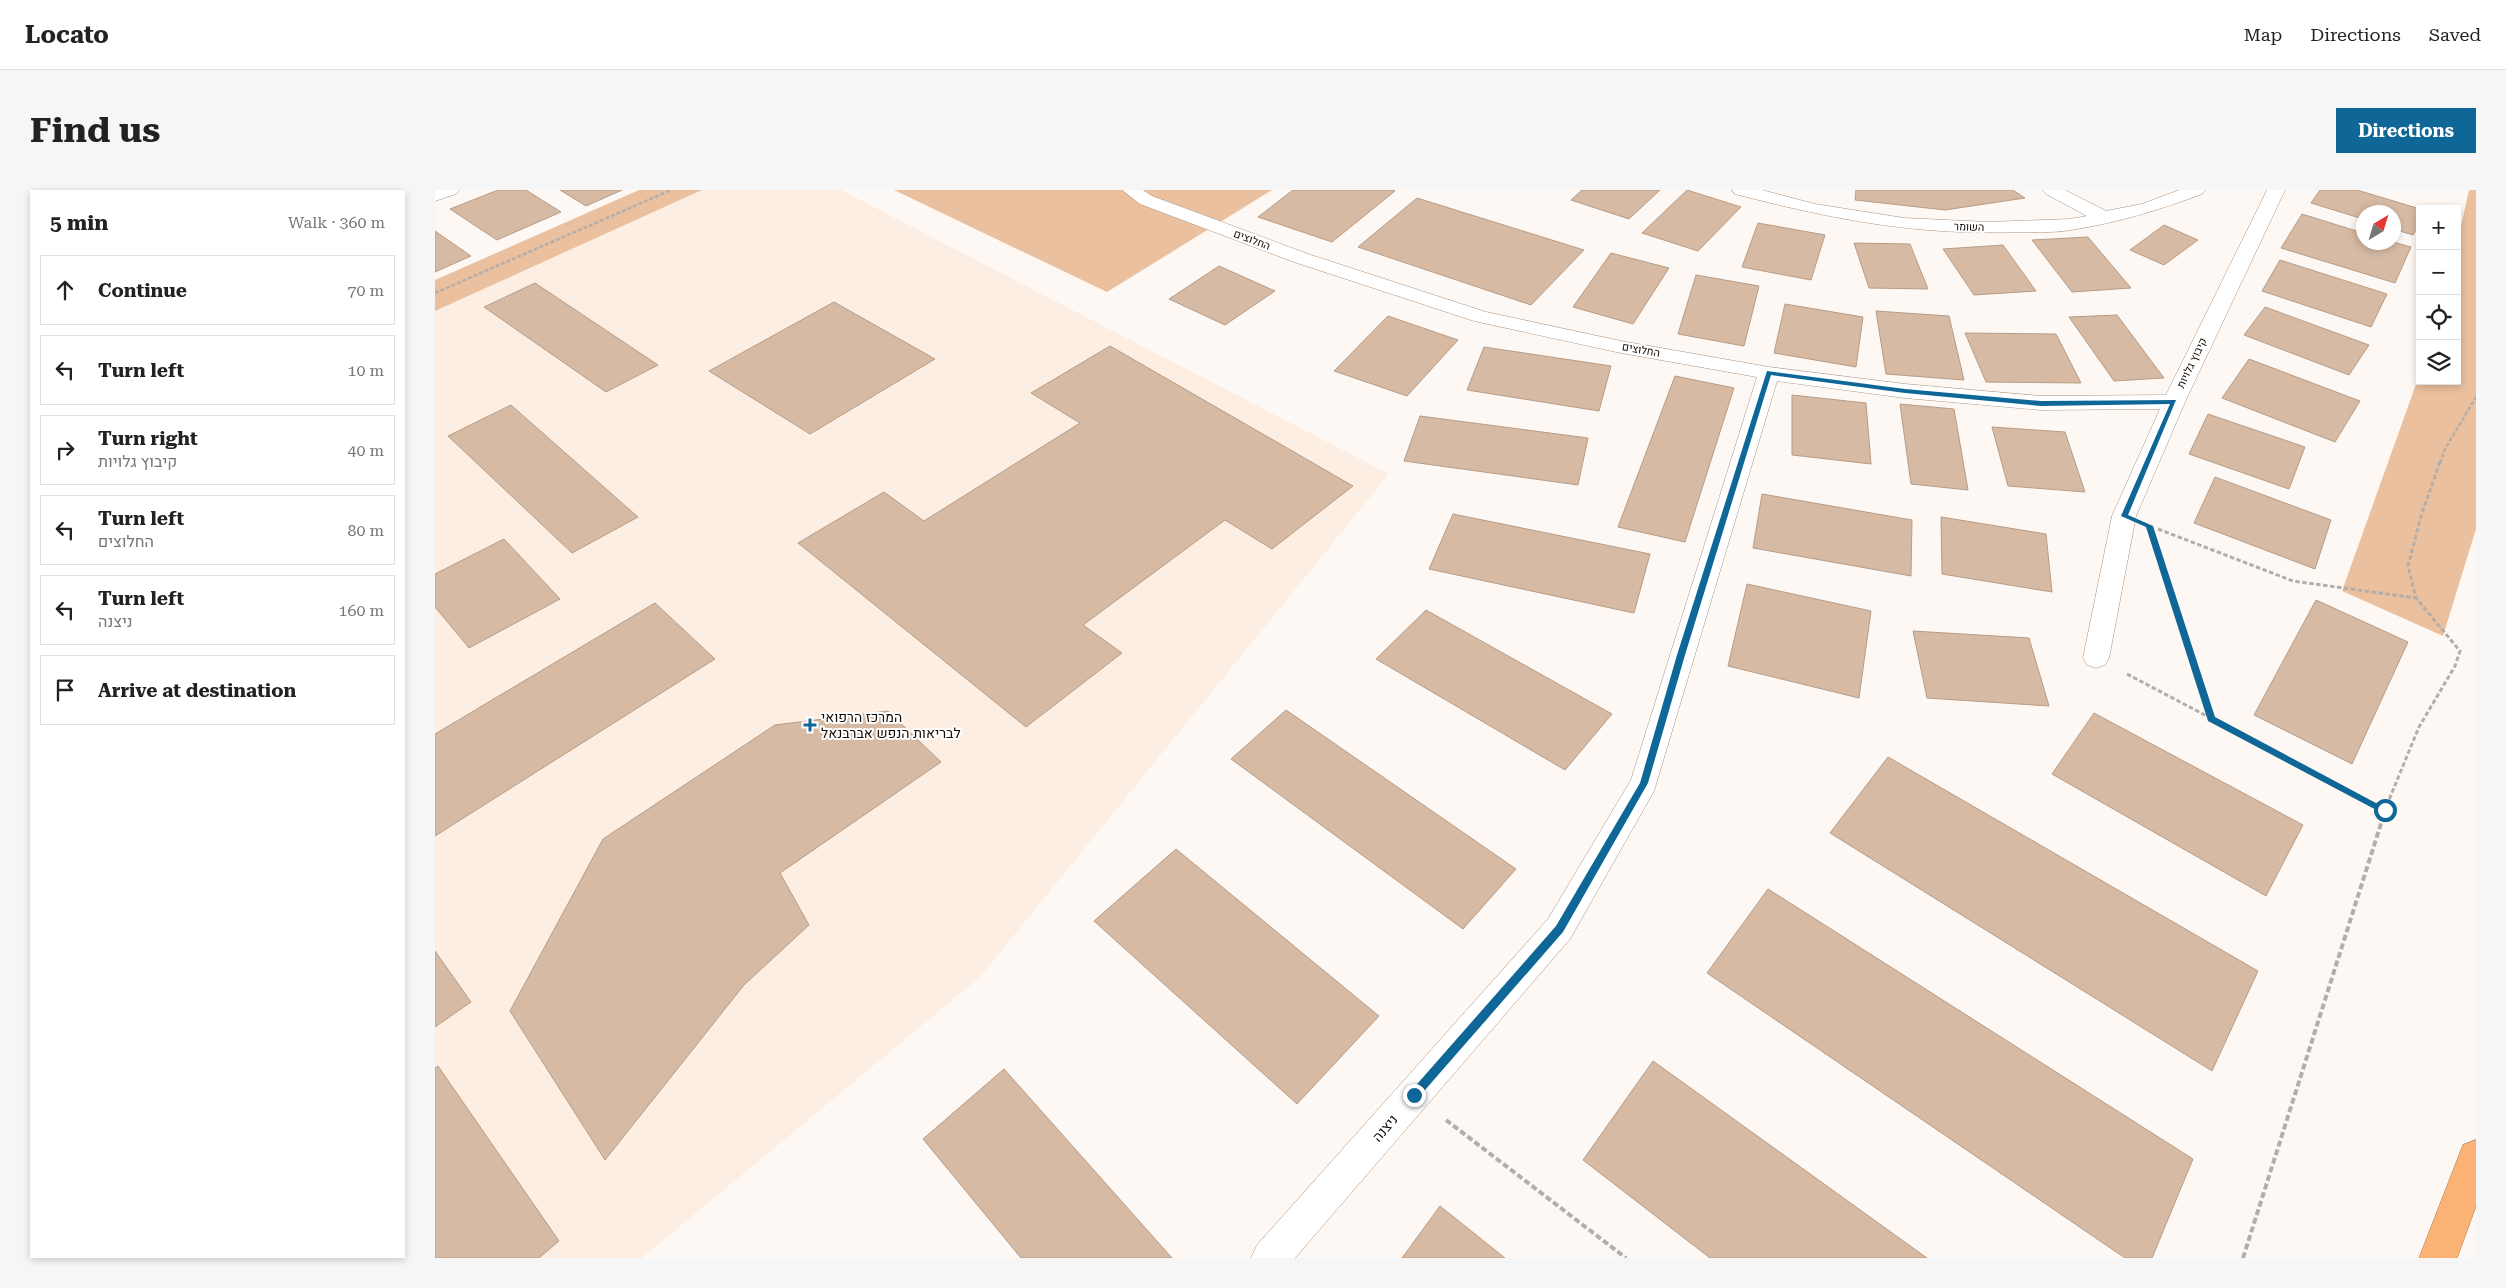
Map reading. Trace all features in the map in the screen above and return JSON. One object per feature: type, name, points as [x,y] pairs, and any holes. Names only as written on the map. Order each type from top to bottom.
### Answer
[{"type":"highway","points":[[2437,1258],[2476,1158]]},
{"type":"street","points":[[435,196],[450,190]]},
{"type":"street","name":"החלוצים","points":[[1131,190],[1146,200],[1301,258],[1481,317],[1621,346],[1769,372],[1905,391],[2041,404],[2174,402]]},
{"type":"street","name":"השומר","points":[[1741,190],[1814,208],[1904,224],[1988,228],[2070,225],[2147,208],[2196,190]]},
{"type":"street","points":[[2052,190],[2103,217]]},
{"type":"street","name":"קיבוץ גלויות","points":[[2096,658],[2124,516],[2174,402],[2276,190]]},
{"type":"street","name":"ניצנה","points":[[1270,1258],[1559,929],[1644,783],[1681,655],[1769,372]]},
{"type":"path","points":[[435,293],[671,190]]},
{"type":"path","points":[[2243,1258],[2385,810],[2419,727],[2455,666],[2460,651],[2416,598],[2409,566],[2421,516],[2445,449],[2476,397]]},
{"type":"path","points":[[2124,516],[2293,581],[2416,598]]},
{"type":"path","points":[[2149,526],[2211,719]]},
{"type":"path","points":[[2096,658],[2385,810]]},
{"type":"path","points":[[1414,1095],[1626,1258]]},
{"type":"shaded area","points":[[639,190],[702,190],[435,311],[435,280]]},
{"type":"shaded area","name":"המרכז הרפואי לבריאות הנפש אברבנאל","points":[[702,190],[841,190],[1389,474],[980,977],[642,1258],[435,1258],[435,311]]},
{"type":"shaded area","points":[[894,190],[1272,190],[1107,292]]},
{"type":"shaded area","points":[[2469,190],[2476,190],[2476,529],[2443,636],[2342,591],[2416,384],[2461,385],[2461,226]]},
{"type":"building","points":[[498,190],[526,190],[561,212],[497,240],[450,209]]},
{"type":"building","points":[[560,190],[622,190],[586,206]]},
{"type":"building","points":[[1293,190],[1395,191],[1332,242],[1258,217]]},
{"type":"building","points":[[1582,190],[1660,190],[1629,219],[1571,200]]},
{"type":"building","points":[[1687,190],[1741,207],[1698,251],[1642,233]]},
{"type":"building","points":[[1856,190],[2013,190],[2025,198],[1945,210],[1855,200]]},
{"type":"building","points":[[2320,190],[2357,190],[2416,208],[2416,230],[2413,235],[2401,231],[2401,205],[2356,205],[2356,217],[2311,203]]},
{"type":"building","points":[[1417,198],[1584,250],[1531,305],[1358,247]]},
{"type":"building","points":[[2302,214],[2356,231],[2356,250],[2401,250],[2401,244],[2411,247],[2395,283],[2281,248]]},
{"type":"building","points":[[1758,223],[1825,235],[1811,280],[1742,267]]},
{"type":"building","points":[[2164,225],[2198,240],[2164,265],[2130,250]]},
{"type":"building","points":[[435,231],[471,256],[435,272]]},
{"type":"building","points":[[2088,237],[2131,288],[2072,292],[2032,240]]},
{"type":"building","points":[[1854,243],[1910,244],[1928,289],[1869,288]]},
{"type":"building","points":[[2003,245],[2036,291],[1974,295],[1943,249]]},
{"type":"building","points":[[1611,253],[1669,268],[1633,324],[1573,307]]},
{"type":"building","points":[[2280,260],[2387,294],[2371,327],[2262,291]]},
{"type":"building","points":[[1219,266],[1275,291],[1225,325],[1169,299]]},
{"type":"building","points":[[1696,275],[1759,286],[1744,346],[1678,334]]},
{"type":"building","points":[[535,283],[658,365],[606,392],[484,307]]},
{"type":"building","points":[[834,302],[935,359],[810,434],[709,371]]},
{"type":"building","points":[[1785,304],[1863,317],[1856,367],[1774,353]]},
{"type":"building","points":[[2265,307],[2369,345],[2349,375],[2244,335]]},
{"type":"building","points":[[1876,311],[1949,316],[1964,380],[1886,374]]},
{"type":"building","points":[[2117,315],[2164,378],[2114,381],[2069,317]]},
{"type":"building","points":[[1388,316],[1458,340],[1407,396],[1334,371]]},
{"type":"building","points":[[1965,333],[2056,334],[2081,383],[1986,382]]},
{"type":"building","points":[[1110,346],[1353,486],[1272,549],[1225,520],[1083,625],[1122,653],[1026,727],[798,543],[884,492],[924,521],[1080,423],[1031,393]]},
{"type":"building","points":[[1484,347],[1611,366],[1599,411],[1467,390]]},
{"type":"building","points":[[2249,359],[2360,401],[2335,442],[2222,398]]},
{"type":"building","points":[[1675,376],[1734,388],[1685,542],[1618,527]]},
{"type":"building","points":[[1792,395],[1866,403],[1871,464],[1792,455]]},
{"type":"building","points":[[1900,404],[1954,409],[1968,490],[1911,484]]},
{"type":"building","points":[[511,405],[638,517],[572,553],[448,436]]},
{"type":"building","points":[[2208,414],[2305,447],[2289,489],[2189,454]]},
{"type":"building","points":[[1420,416],[1588,438],[1578,485],[1404,461]]},
{"type":"building","points":[[1992,427],[2065,432],[2085,492],[2008,486]]},
{"type":"building","points":[[2215,477],[2331,520],[2315,569],[2194,523]]},
{"type":"building","points":[[1762,494],[1912,520],[1911,576],[1753,548]]},
{"type":"building","points":[[1453,514],[1650,554],[1634,613],[1429,569]]},
{"type":"building","points":[[1941,517],[2046,534],[2052,592],[1942,574]]},
{"type":"building","points":[[504,539],[560,599],[469,648],[435,607],[435,574]]},
{"type":"building","points":[[1747,584],[1871,611],[1859,698],[1728,666]]},
{"type":"building","points":[[2316,600],[2408,642],[2352,764],[2254,715]]},
{"type":"building","points":[[655,603],[715,659],[435,836],[435,734]]},
{"type":"building","points":[[1426,610],[1612,714],[1565,770],[1376,659]]},
{"type":"building","points":[[1913,631],[2029,638],[2049,706],[1927,698]]},
{"type":"building","points":[[1286,710],[1516,869],[1463,929],[1231,759]]},
{"type":"building","points":[[888,711],[941,762],[780,873],[809,925],[744,985],[605,1160],[510,1011],[603,839],[775,725]]},
{"type":"building","points":[[2094,713],[2303,825],[2266,896],[2052,774]]},
{"type":"building","points":[[1888,757],[2258,971],[2212,1071],[1830,833]]},
{"type":"building","points":[[1176,849],[1379,1016],[1297,1104],[1094,921]]},
{"type":"building","points":[[1768,889],[2193,1159],[2152,1258],[2125,1258],[1707,973]]},
{"type":"building","points":[[435,951],[471,1002],[435,1027]]},
{"type":"building","points":[[1653,1061],[1927,1258],[1710,1258],[1583,1160]]},
{"type":"building","points":[[438,1066],[559,1241],[539,1258],[435,1258],[435,1068]]},
{"type":"building","points":[[1004,1069],[1172,1258],[1021,1258],[923,1139]]},
{"type":"building","points":[[1440,1206],[1505,1258],[1402,1258]]},
{"type":"place","name":"המרכז הרפואי לבריאות הנפש אברבנאל","points":[[810,725]]},
{"type":"route","points":[[1414,1095],[1559,929],[1644,783],[1681,655],[1769,372],[1905,391],[2041,404],[2174,402],[2124,516],[2149,526],[2211,719],[2385,810]]}]
